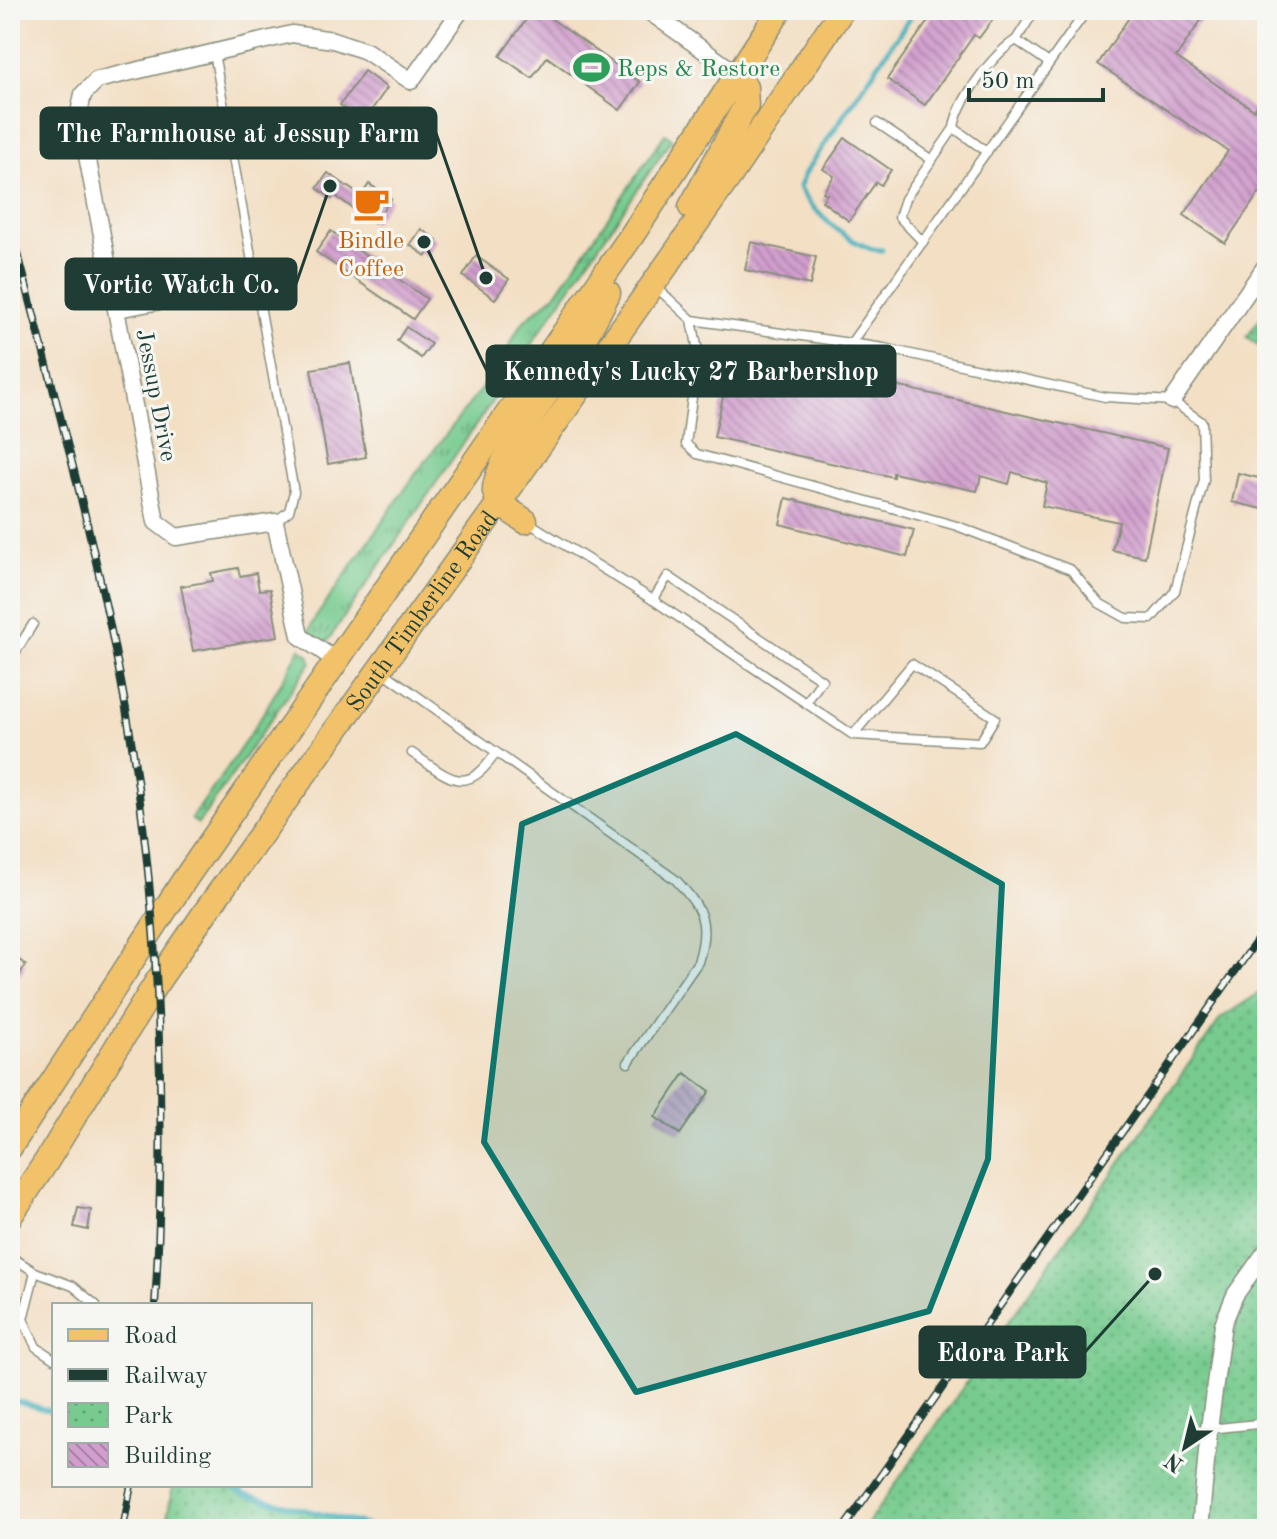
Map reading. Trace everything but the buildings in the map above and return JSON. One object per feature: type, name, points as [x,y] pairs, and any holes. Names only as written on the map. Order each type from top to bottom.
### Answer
[{"type":"main road","name":"South Timberline Road","points":[[12,1139],[185,879],[632,235],[780,10]]},
{"type":"main road","name":"South Timberline Road","points":[[10,1216],[155,985],[731,174],[842,10]]},
{"type":"main road","points":[[646,292],[746,105],[745,87],[737,74]]},
{"type":"main road","points":[[525,521],[499,503],[495,491],[498,473],[596,316],[622,266],[632,235]]},
{"type":"street","name":"Jessup Drive","points":[[275,522],[176,537],[156,522],[79,113],[83,94],[97,80],[292,34],[366,51],[411,81],[461,10]]},
{"type":"street","points":[[647,10],[737,74]]},
{"type":"street","points":[[1172,401],[1267,264]]},
{"type":"street","points":[[275,522],[300,636],[338,662]]},
{"type":"street","points":[[1200,1529],[1223,1324],[1235,1295],[1267,1250]]},
{"type":"lane","points":[[923,242],[899,217],[905,199],[954,128],[956,114],[1001,49],[1016,40],[1035,10]]},
{"type":"lane","points":[[851,343],[1087,10]]},
{"type":"lane","points":[[1016,40],[1049,63]]},
{"type":"lane","points":[[213,52],[294,492],[289,511],[275,522]]},
{"type":"lane","points":[[877,123],[932,160]]},
{"type":"lane","points":[[954,128],[987,152]]},
{"type":"lane","points":[[117,313],[256,287]]},
{"type":"lane","points":[[646,292],[692,320],[851,343],[1105,397],[1172,401],[1202,422],[1204,480],[1175,591],[1151,619],[1126,618],[1099,603],[1071,570],[957,526],[697,454],[686,444],[698,351],[692,320]]},
{"type":"lane","points":[[525,521],[653,600],[853,735],[980,742],[995,718],[912,664],[853,735]]},
{"type":"lane","points":[[653,600],[668,576],[822,680],[806,703]]},
{"type":"lane","points":[[10,661],[33,624]]},
{"type":"lane","points":[[378,669],[676,880],[700,909],[705,926],[698,962],[628,1063]]},
{"type":"lane","points":[[412,753],[452,780],[462,782],[484,771],[496,753]]},
{"type":"lane","points":[[10,1256],[35,1272],[73,1286],[94,1303]]},
{"type":"lane","points":[[35,1272],[23,1319],[36,1347],[52,1358]]},
{"type":"lane","points":[[1209,1429],[1267,1423]]},
{"type":"highlighted area","points":[[736,734],[1002,884],[988,1159],[929,1311],[636,1392],[484,1142],[522,824]]},
{"type":"green space","points":[[665,134],[672,139],[327,642],[308,633],[417,472],[501,363],[517,331],[525,320],[555,295]]},
{"type":"green space","points":[[1267,308],[1267,352],[1247,337]]},
{"type":"green space","points":[[300,648],[309,655],[311,662],[198,824],[191,819],[249,736]]},
{"type":"green space","points":[[1267,988],[1267,1529],[864,1529],[1221,1018]]},
{"type":"green space","points":[[173,1487],[231,1487],[245,1495],[382,1529],[165,1529]]},
{"type":"waterway","points":[[882,250],[860,244],[835,228],[812,206],[799,187],[805,173],[915,10]]},
{"type":"waterway","points":[[10,1399],[52,1411]]},
{"type":"waterway","points":[[231,1487],[245,1495],[382,1529]]},
{"type":"railway","points":[[10,222],[75,473],[104,600],[118,663],[140,798],[158,1015],[160,1161],[155,1303]]},
{"type":"railway","points":[[843,1529],[1267,926]]},
{"type":"railway","points":[[123,1529],[131,1487]]},
{"type":"place","name":"Reps & Restore","points":[[591,68]]},
{"type":"place","name":"Vortic Watch Co.","points":[[330,186]]},
{"type":"place","name":"Bindle Coffee","points":[[371,203]]},
{"type":"place","name":"Kennedy's Lucky 27 Barbershop","points":[[424,242]]},
{"type":"place","name":"The Farmhouse at Jessup Farm","points":[[486,278]]},
{"type":"place","name":"Edora Park","points":[[1155,1274]]}]
